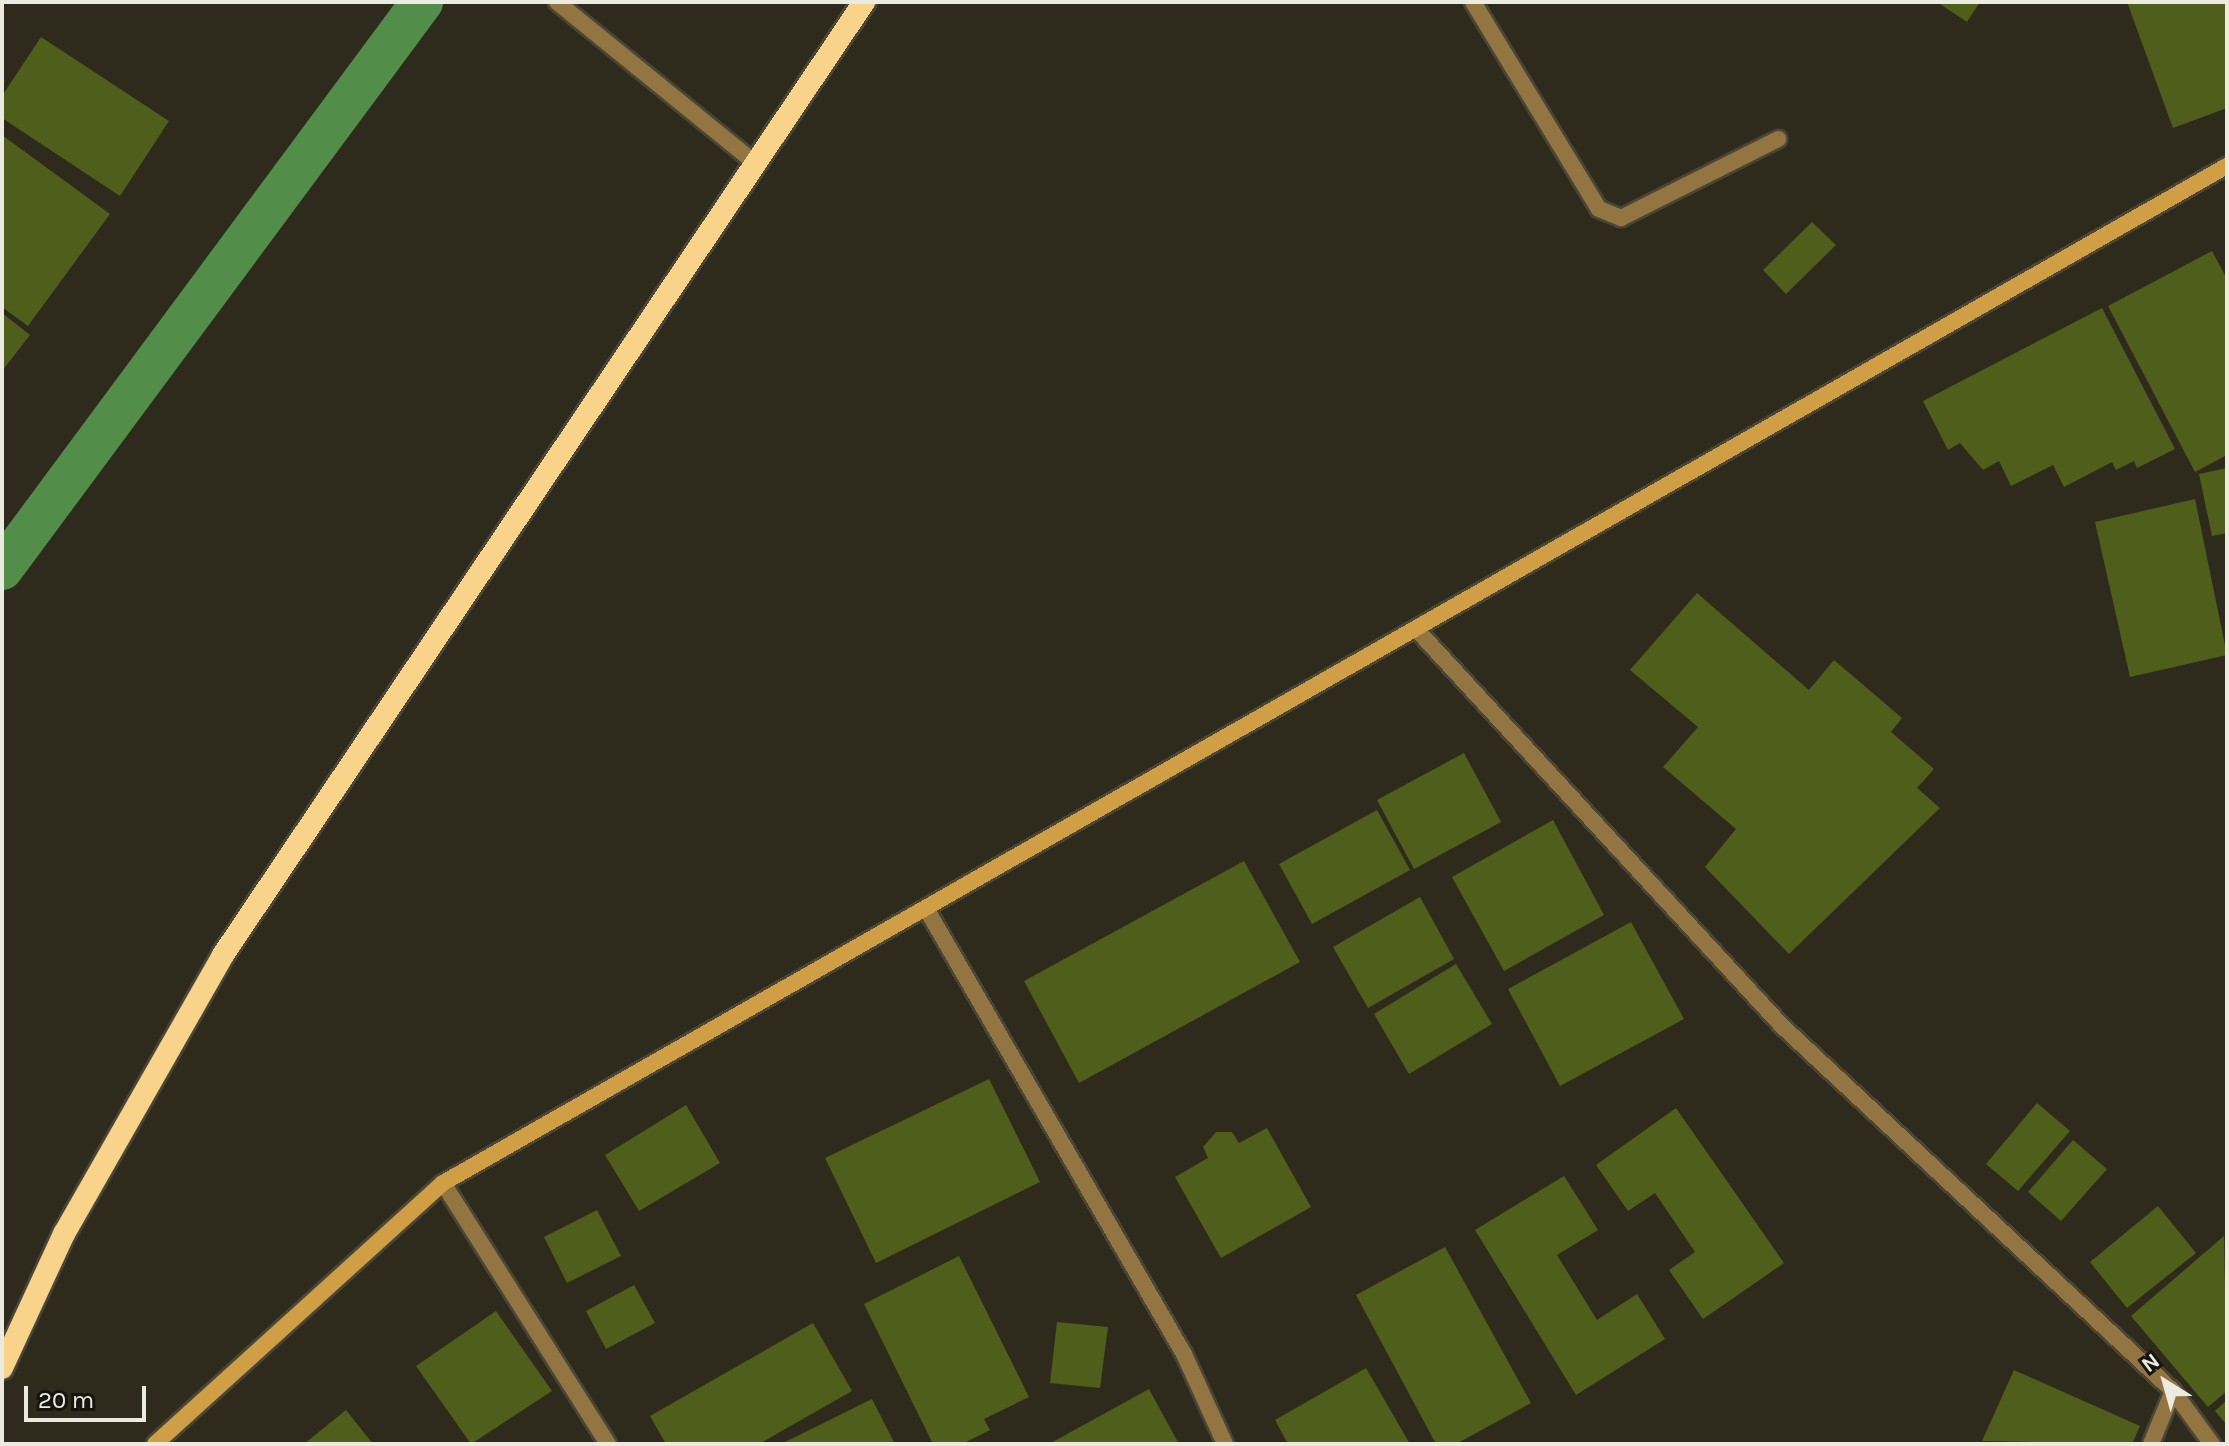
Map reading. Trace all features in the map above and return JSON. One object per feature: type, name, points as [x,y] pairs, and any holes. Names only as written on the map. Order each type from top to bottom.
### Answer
[{"type":"highway","points":[[2,1368],[64,1234],[223,955],[864,2]]},
{"type":"main road","points":[[155,1444],[443,1183],[927,910],[2227,166]]},
{"type":"street","points":[[557,2],[755,163]]},
{"type":"street","points":[[1473,2],[1599,209],[1621,218],[1778,139]]},
{"type":"street","points":[[1417,630],[1782,1026],[2173,1391],[2212,1444]]},
{"type":"street","points":[[927,910],[1176,1341],[1225,1444]]},
{"type":"street","points":[[443,1183],[608,1444]]},
{"type":"street","points":[[2151,1444],[2173,1391]]},
{"type":"building","points":[[1937,2],[1980,2],[1967,22]]},
{"type":"building","points":[[2127,2],[2227,2],[2227,108],[2173,128]]},
{"type":"building","points":[[41,37],[169,121],[120,196],[2,118],[2,96]]},
{"type":"building","points":[[2,135],[110,214],[28,326],[2,307]]},
{"type":"building","points":[[1812,222],[1836,245],[1786,294],[1763,270]]},
{"type":"building","points":[[2212,251],[2227,279],[2227,455],[2195,472],[2108,306]]},
{"type":"building","points":[[2102,308],[2175,449],[2137,468],[2134,461],[2116,470],[2112,462],[2064,487],[2053,465],[2011,486],[1999,461],[1983,470],[1960,443],[1948,450],[1923,401]]},
{"type":"building","points":[[2,313],[30,335],[2,371]]},
{"type":"building","points":[[2227,468],[2227,533],[2212,536],[2199,474]]},
{"type":"building","points":[[2195,499],[2227,655],[2130,677],[2095,522]]},
{"type":"building","points":[[1697,593],[1809,690],[1834,660],[1902,718],[1891,732],[1934,769],[1917,788],[1940,808],[1789,954],[1705,867],[1736,829],[1663,767],[1698,727],[1630,670]]},
{"type":"building","points":[[1464,753],[1501,822],[1414,869],[1377,800]]},
{"type":"building","points":[[1377,810],[1410,870],[1312,924],[1279,864]]},
{"type":"building","points":[[1553,820],[1604,915],[1504,971],[1452,877]]},
{"type":"building","points":[[1244,861],[1300,962],[1079,1083],[1024,981]]},
{"type":"building","points":[[1420,897],[1454,959],[1368,1008],[1333,947]]},
{"type":"building","points":[[1631,922],[1684,1019],[1560,1086],[1508,989]]},
{"type":"building","points":[[1456,964],[1492,1024],[1409,1074],[1374,1014]]},
{"type":"building","points":[[989,1079],[1040,1182],[876,1263],[825,1158]]},
{"type":"building","points":[[2037,1103],[2070,1131],[2018,1191],[1986,1164]]},
{"type":"building","points":[[686,1105],[720,1163],[639,1211],[605,1155]]},
{"type":"building","points":[[1676,1108],[1784,1263],[1703,1319],[1669,1270],[1695,1252],[1655,1193],[1628,1211],[1596,1165]]},
{"type":"building","points":[[1267,1128],[1311,1207],[1221,1258],[1175,1177],[1208,1158],[1203,1147],[1216,1132],[1232,1132],[1239,1143]]},
{"type":"building","points":[[2073,1140],[2107,1169],[2061,1221],[2028,1192]]},
{"type":"building","points":[[1564,1176],[1598,1230],[1557,1255],[1597,1320],[1637,1294],[1665,1339],[1576,1395],[1475,1230]]},
{"type":"building","points":[[2158,1206],[2196,1253],[2127,1308],[2090,1262]]},
{"type":"building","points":[[597,1210],[621,1256],[567,1283],[544,1237]]},
{"type":"building","points":[[2224,1236],[2227,1391],[2208,1407],[2131,1316]]},
{"type":"building","points":[[1445,1247],[1531,1403],[1456,1444],[1436,1444],[1356,1295]]},
{"type":"building","points":[[959,1256],[1029,1397],[984,1419],[990,1430],[962,1444],[933,1444],[864,1304]]},
{"type":"building","points":[[634,1285],[655,1323],[606,1349],[586,1311]]},
{"type":"building","points":[[496,1311],[552,1391],[471,1444],[416,1366]]},
{"type":"building","points":[[1057,1322],[1108,1327],[1100,1388],[1050,1383]]},
{"type":"building","points":[[813,1323],[852,1391],[759,1444],[666,1444],[650,1416]]},
{"type":"building","points":[[1366,1368],[1410,1444],[1288,1444],[1275,1420]]},
{"type":"building","points":[[2014,1370],[2140,1426],[2132,1444],[1982,1441]]},
{"type":"building","points":[[1149,1389],[1179,1444],[1049,1444]]},
{"type":"building","points":[[872,1399],[895,1444],[781,1444]]},
{"type":"building","points":[[2227,1400],[2227,1425],[2215,1411]]},
{"type":"building","points":[[346,1410],[373,1444],[304,1444]]},
{"type":"waterway","points":[[2,569],[422,2]]}]
